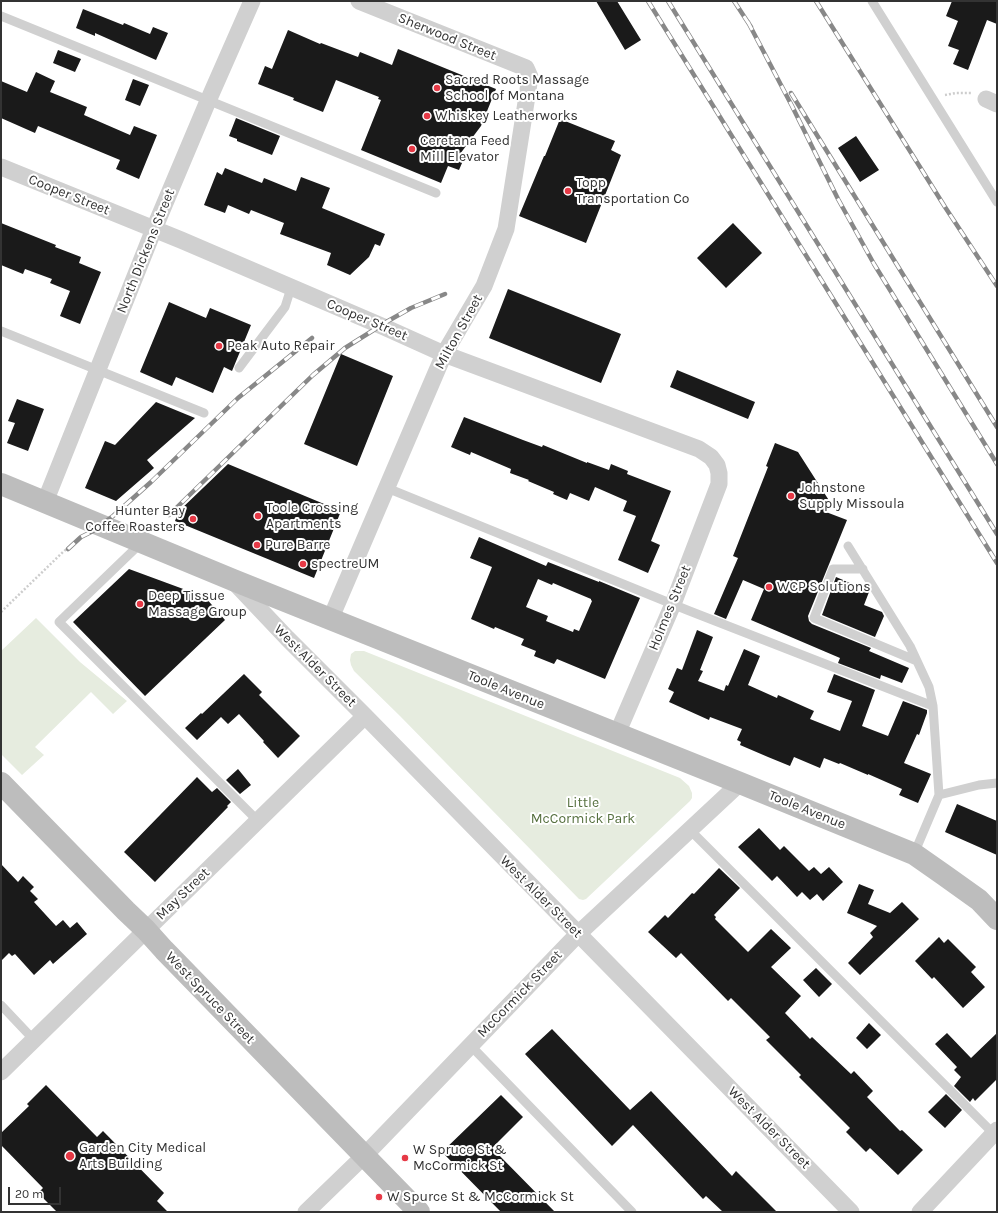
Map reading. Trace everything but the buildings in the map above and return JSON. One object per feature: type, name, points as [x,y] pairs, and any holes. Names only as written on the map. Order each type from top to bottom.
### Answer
[{"type":"street","name":"North Dickens Street","points":[[45,502],[154,229],[208,100],[252,1]]},
{"type":"street","name":"Sherwood Street","points":[[359,1],[526,68],[530,77]]},
{"type":"street","name":"Milton Street","points":[[330,620],[444,354],[484,286],[506,229],[530,77]]},
{"type":"street","name":"Cooper Street","points":[[1,167],[154,229],[444,354],[702,450],[711,457],[717,465],[720,481]]},
{"type":"street","name":"Holmes Street","points":[[617,734],[672,604],[720,481]]},
{"type":"street","name":"Toole Avenue","points":[[1,484],[330,620],[914,854],[979,900],[997,919]]},
{"type":"street","name":"West Alder Street","points":[[233,580],[287,638],[851,1212]]},
{"type":"street","name":"May Street","points":[[1,1072],[365,716]]},
{"type":"street","name":"McCormick Street","points":[[306,1212],[364,1156],[578,934],[740,783]]},
{"type":"street","name":"West Spruce Street","points":[[1,784],[146,930],[419,1212]]},
{"type":"street","points":[[920,1212],[996,1133]]},
{"type":"lane","points":[[872,1],[997,202]]},
{"type":"lane","points":[[1,16],[436,193]]},
{"type":"lane","points":[[239,368],[285,307],[291,288]]},
{"type":"lane","points":[[1,331],[204,413]]},
{"type":"lane","points":[[387,488],[672,604],[933,706]]},
{"type":"lane","points":[[141,543],[59,622],[258,821]]},
{"type":"lane","points":[[848,546],[910,646],[930,686],[933,706],[939,795],[914,854]]},
{"type":"lane","points":[[863,569],[833,569],[814,618],[917,661]]},
{"type":"lane","points":[[939,795],[997,782]]},
{"type":"lane","points":[[690,830],[996,1133]]},
{"type":"lane","points":[[1,1005],[34,1040]]},
{"type":"lane","points":[[470,1045],[632,1212]]},
{"type":"path","points":[[944,95],[970,92],[991,102]]},
{"type":"path","points":[[1,612],[63,552],[81,537],[93,531],[100,525]]},
{"type":"green space","points":[[36,618],[80,662],[127,701],[113,714],[91,692],[35,747],[44,755],[22,775],[1,754],[1,651]]},
{"type":"green space","name":"Little McCormick Park","points":[[355,651],[364,651],[680,778],[689,786],[692,793],[692,798],[586,899],[579,899],[354,671],[350,660],[351,654]]},
{"type":"railway","points":[[648,1],[997,563]]},
{"type":"railway","points":[[668,1],[997,534]]},
{"type":"railway","points":[[734,1],[751,27]]},
{"type":"railway","points":[[816,1],[945,207],[997,286]]},
{"type":"railway","points":[[748,22],[838,199],[874,264],[997,464]]},
{"type":"railway","points":[[791,93],[997,427]]},
{"type":"railway","points":[[169,515],[313,375],[345,348],[411,308],[445,294]]},
{"type":"railway","points":[[68,549],[81,537],[93,531],[113,516],[151,482],[238,398],[312,338]]},
{"type":"place","name":"Sacred Roots Massage School of Montana","points":[[437,88]]},
{"type":"place","name":"Whiskey Leatherworks","points":[[427,116]]},
{"type":"place","name":"Ceretana Feed Mill Elevator","points":[[412,149]]},
{"type":"place","name":"Topp Transportation Co","points":[[568,191]]},
{"type":"place","name":"Peak Auto Repair","points":[[219,346]]},
{"type":"place","name":"Johnstone Supply Missoula","points":[[791,496]]},
{"type":"place","name":"Toole Crossing Apartments","points":[[258,516]]},
{"type":"place","name":"Hunter Bay Coffee Roasters","points":[[193,519]]},
{"type":"place","name":"Pure Barre","points":[[257,545]]},
{"type":"place","name":"spectreUM","points":[[303,564]]},
{"type":"place","name":"WCP Solutions","points":[[769,587]]},
{"type":"place","name":"Deep Tissue Massage Group","points":[[140,604]]},
{"type":"place","name":"Garden City Medical Arts Building","points":[[70,1156]]},
{"type":"place","name":"W Spruce St & McCormick St","points":[[405,1158]]},
{"type":"place","name":"W Spurce St & McCormick St","points":[[379,1197]]}]
